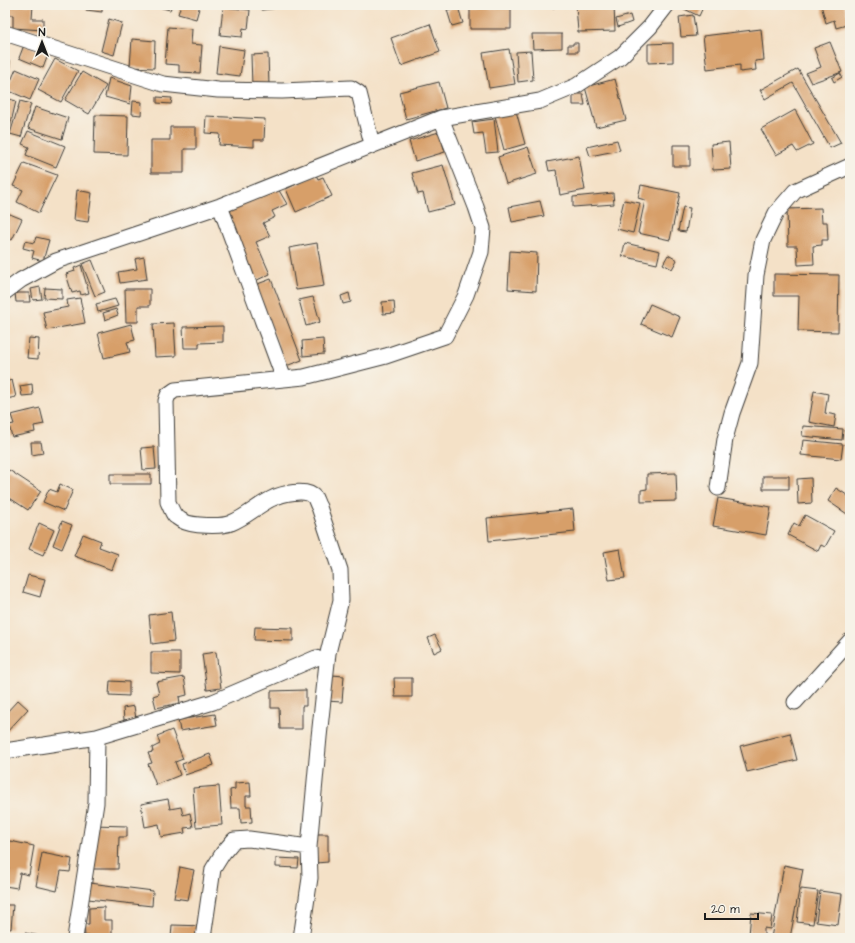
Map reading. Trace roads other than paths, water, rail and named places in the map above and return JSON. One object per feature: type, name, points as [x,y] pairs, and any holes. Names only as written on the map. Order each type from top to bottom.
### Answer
[{"type":"street","points":[[5,292],[21,280],[56,261],[220,206],[372,144],[441,118],[540,101],[576,86],[620,56],[650,27],[666,5]]},
{"type":"street","points":[[5,33],[163,84],[218,90],[282,91],[351,88],[359,93],[372,144]]},
{"type":"street","points":[[301,938],[310,878],[309,847],[328,653],[341,600],[340,570],[318,506],[314,497],[309,494],[293,492],[272,498],[230,524],[196,525],[183,522],[174,515],[168,502],[166,402],[168,395],[175,390],[304,377],[379,358],[445,336],[466,295],[481,252],[483,228],[476,206],[441,118]]},
{"type":"street","points":[[718,488],[725,439],[732,412],[750,363],[756,274],[763,240],[776,213],[795,191],[850,166]]},
{"type":"street","points":[[220,206],[284,379]]},
{"type":"street","points":[[795,702],[850,641]]},
{"type":"street","points":[[5,751],[97,737],[213,702],[316,658]]},
{"type":"street","points":[[75,938],[96,803],[97,737]]},
{"type":"street","points":[[203,938],[213,869],[223,853],[234,840],[248,840],[309,847]]}]
